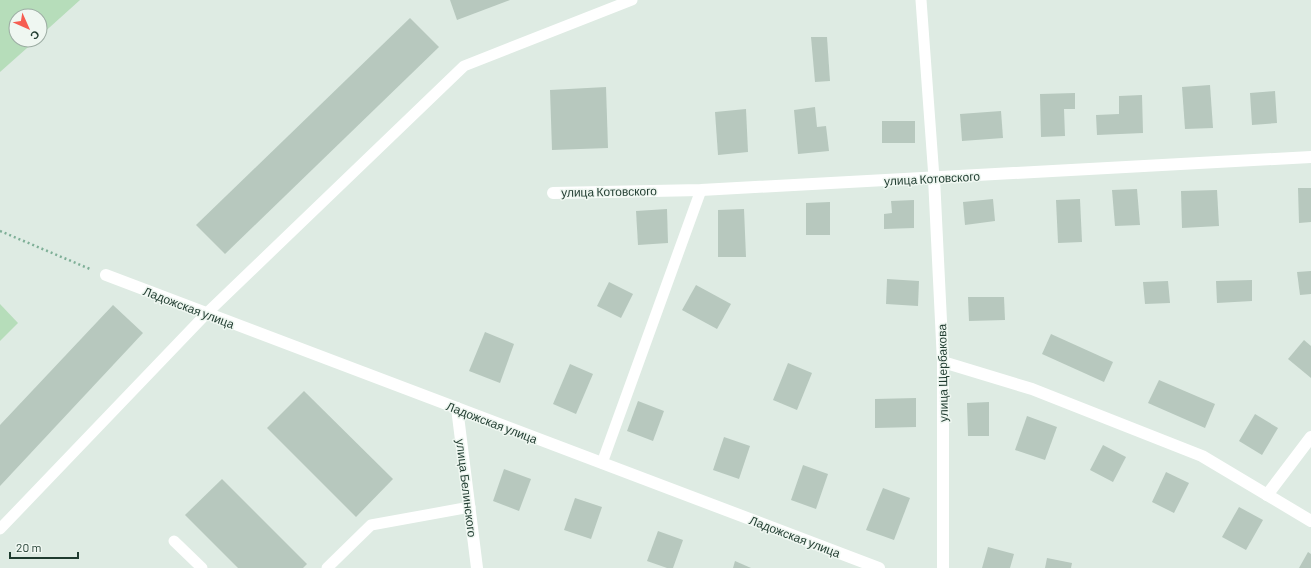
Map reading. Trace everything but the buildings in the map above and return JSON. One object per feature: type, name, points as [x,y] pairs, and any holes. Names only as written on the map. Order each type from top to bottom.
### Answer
[{"type":"street","name":"улица Котовского","points":[[553,193],[701,190],[1311,157]]},
{"type":"street","name":"улица Щербакова","points":[[934,178],[943,362],[943,568]]},
{"type":"street","name":"Ладожская улица","points":[[106,275],[879,568]]},
{"type":"street","points":[[943,362],[1032,389],[1202,456],[1311,521]]},
{"type":"street","name":"улица Белинского","points":[[457,408],[477,568]]},
{"type":"street","points":[[1267,495],[1311,437]]},
{"type":"lane","points":[[0,529],[207,313],[464,66],[632,0]]},
{"type":"lane","points":[[921,0],[934,178]]},
{"type":"lane","points":[[602,463],[701,190]]},
{"type":"lane","points":[[327,568],[371,525],[470,507]]},
{"type":"lane","points":[[174,541],[202,568]]},
{"type":"path","points":[[0,231],[106,275]]},
{"type":"green space","points":[[0,0],[80,0],[48,29],[48,8],[8,8],[8,48],[27,48],[0,72]]},
{"type":"green space","points":[[0,304],[18,323],[0,341]]}]
